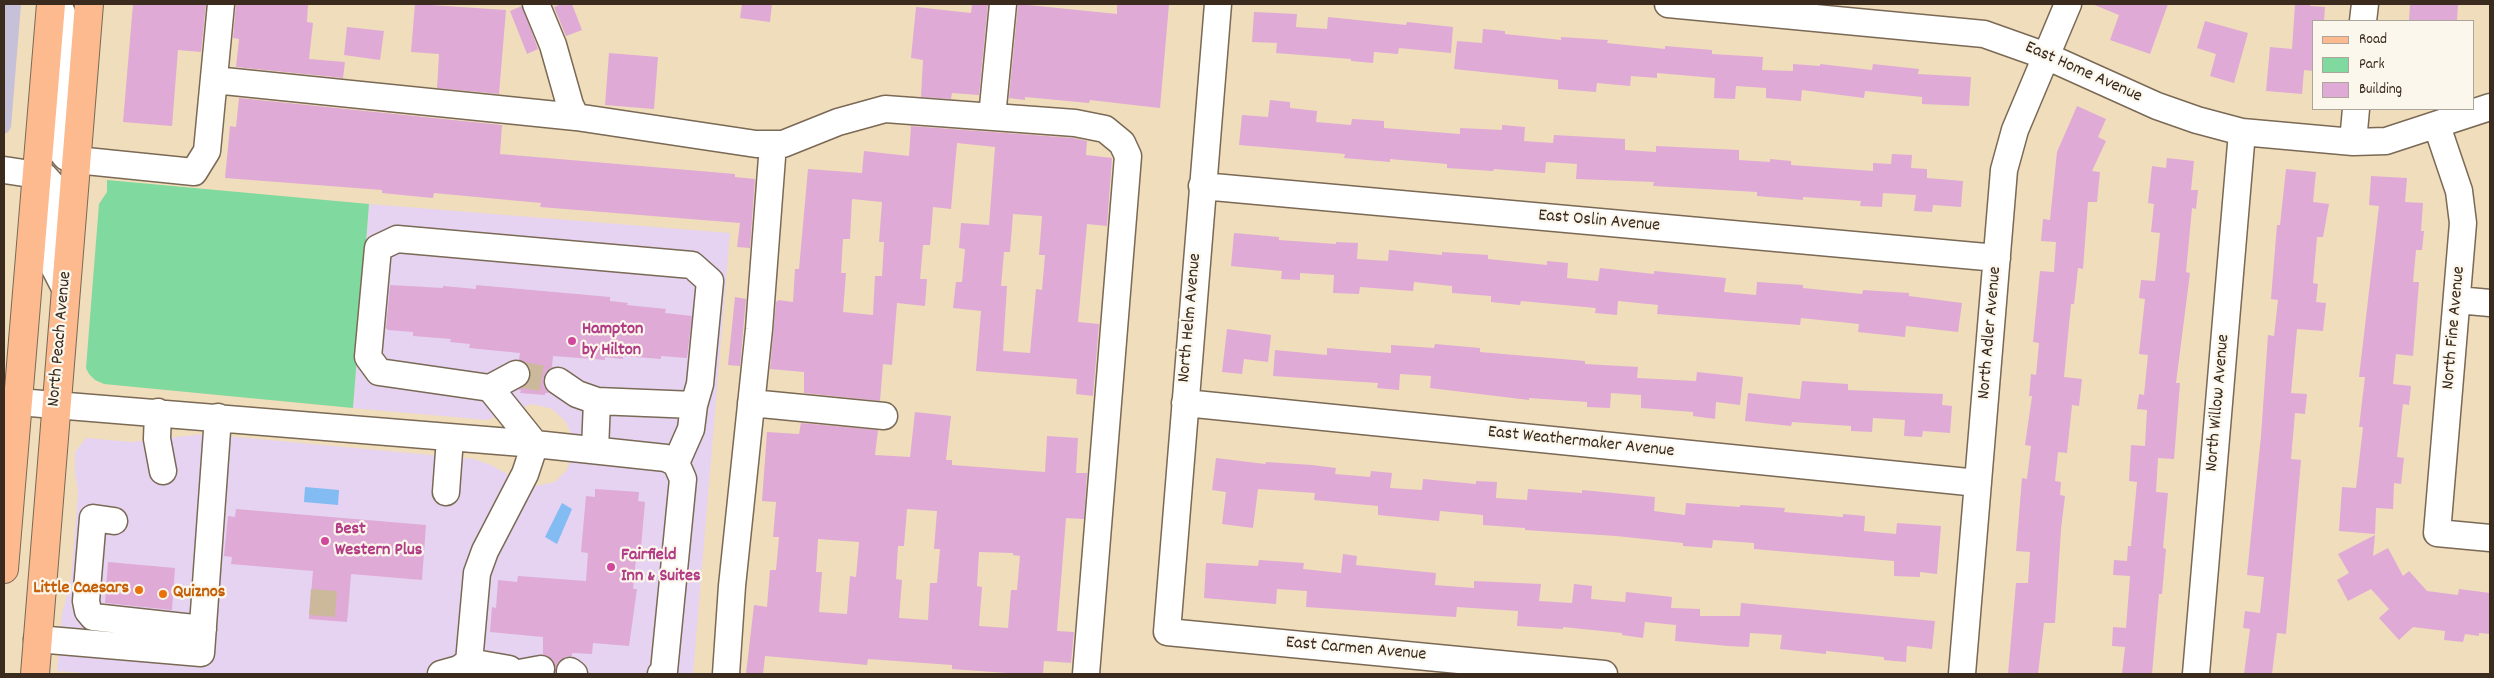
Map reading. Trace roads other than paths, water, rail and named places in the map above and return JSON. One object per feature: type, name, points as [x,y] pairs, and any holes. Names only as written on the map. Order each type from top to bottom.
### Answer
[{"type":"main road","points":[[4,570],[51,4]]},
{"type":"main road","name":"North Peach Avenue","points":[[34,674],[89,4]]},
{"type":"street","points":[[58,4],[66,22],[58,142],[61,151],[66,157],[76,160],[128,164],[158,170],[194,172],[208,151],[221,4]]},
{"type":"street","points":[[536,4],[553,45],[570,105],[576,117]]},
{"type":"street","points":[[992,117],[1003,4]]},
{"type":"street","name":"North Helm Avenue","points":[[1167,632],[1184,403],[1218,4]]},
{"type":"street","name":"East Home Avenue","points":[[1668,4],[1959,31],[2008,41],[2157,106],[2197,120],[2242,132],[2353,142],[2386,141],[2437,126],[2490,107]]},
{"type":"street","name":"North Adler Avenue","points":[[1962,674],[2004,170],[2014,130],[2068,4]]},
{"type":"street","points":[[2363,20],[2365,4]]},
{"type":"street","points":[[214,80],[576,117],[756,144],[783,144],[838,122],[885,109],[1075,123],[1105,129],[1122,143],[1128,156],[1086,674]]},
{"type":"street","points":[[2353,142],[2356,110]]},
{"type":"street","name":"North Fine Avenue","points":[[2437,126],[2459,191],[2463,223],[2437,533],[2490,538]]},
{"type":"street","name":"North Willow Avenue","points":[[2196,674],[2242,132]]},
{"type":"street","points":[[726,674],[732,586],[751,403],[773,144]]},
{"type":"street","points":[[4,170],[38,174],[49,180],[54,187],[51,261],[65,288]]},
{"type":"street","name":"East Oslin Avenue","points":[[1202,186],[1997,258]]},
{"type":"street","points":[[516,374],[490,388],[379,372],[368,357],[378,248],[398,240],[692,265],[710,281],[700,384],[694,405],[691,429],[676,463]]},
{"type":"street","points":[[2457,300],[2490,303]]},
{"type":"street","points":[[558,381],[577,394],[597,401],[694,405]]},
{"type":"street","points":[[490,388],[535,444]]},
{"type":"street","points":[[595,450],[597,401]]},
{"type":"street","points":[[18,402],[535,444],[666,458],[676,463],[683,479],[664,671],[661,674]]},
{"type":"street","points":[[751,403],[884,416]]},
{"type":"street","name":"East Weathermaker Avenue","points":[[1184,403],[1978,483]]},
{"type":"street","points":[[158,412],[157,439],[163,471]]},
{"type":"street","points":[[37,638],[201,653],[218,417]]},
{"type":"street","points":[[446,492],[450,438]]},
{"type":"street","points":[[469,662],[477,573],[485,551],[525,474],[535,444]]},
{"type":"street","points":[[114,521],[93,518],[86,601],[88,611],[93,617],[203,629]]},
{"type":"street","name":"East Carmen Avenue","points":[[1167,632],[1604,674]]},
{"type":"street","points":[[441,674],[459,669],[469,662],[509,669],[514,674],[541,669]]},
{"type":"water","points":[[305,487],[339,490],[338,505],[304,502]]},
{"type":"water","points":[[562,503],[572,509],[557,544],[545,537]]},
{"type":"tunnel","points":[[516,374],[558,381]]},
{"type":"tunnel","points":[[310,602],[349,605]]},
{"type":"place","name":"Hampton by Hilton","points":[[572,341]]},
{"type":"place","name":"Best Western Plus","points":[[325,541]]},
{"type":"place","name":"Fairfield Inn & Suites","points":[[611,567]]},
{"type":"place","name":"Little Caesars","points":[[139,590]]},
{"type":"place","name":"Quiznos","points":[[163,594]]}]
